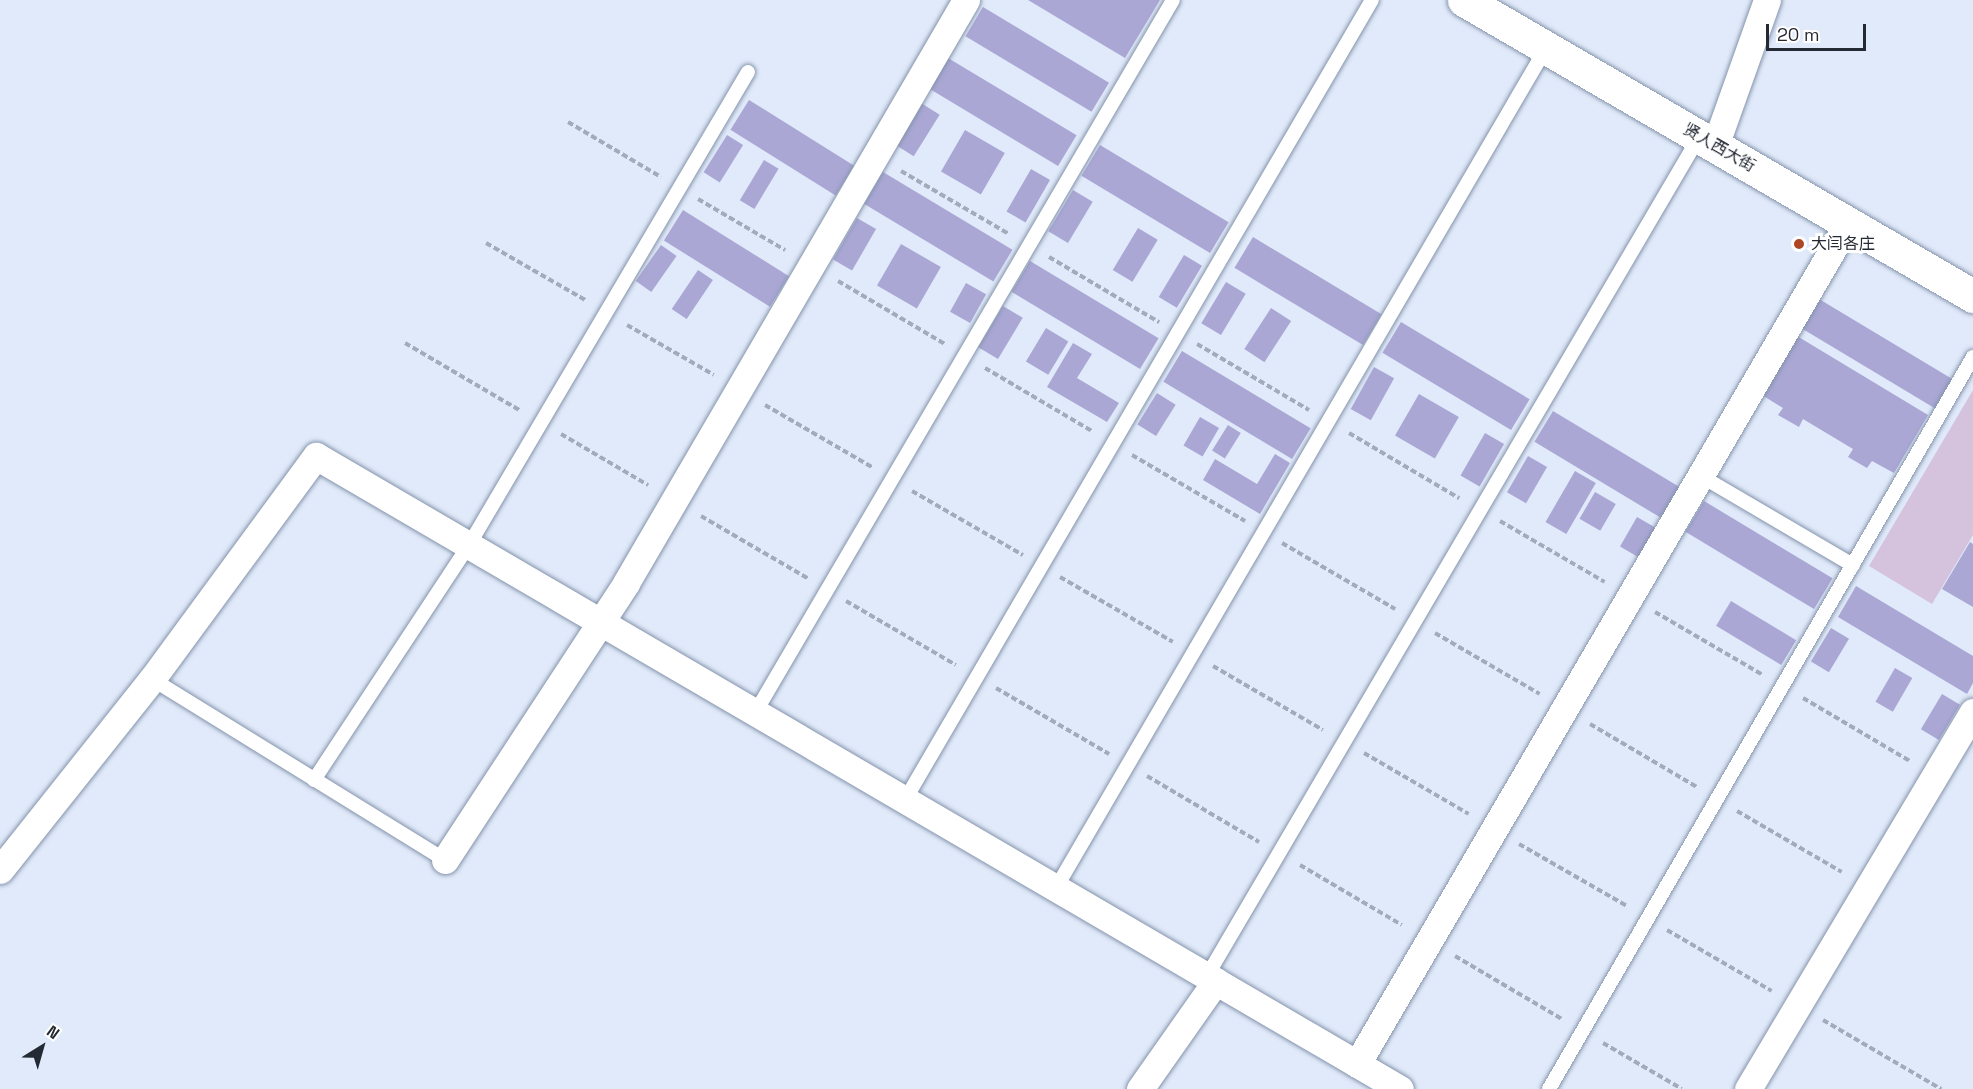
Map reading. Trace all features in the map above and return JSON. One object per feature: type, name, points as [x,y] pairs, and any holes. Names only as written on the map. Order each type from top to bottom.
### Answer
[{"type":"street","points":[[445,860],[601,622],[675,500],[966,0]]},
{"type":"street","name":"贤人西大街","points":[[1464,0],[1973,296]]},
{"type":"street","points":[[1707,141],[1767,0]]},
{"type":"street","points":[[1357,1064],[1848,223]]},
{"type":"street","points":[[0,870],[152,680],[316,456],[1400,1089]]},
{"type":"street","points":[[1748,1089],[1935,776],[1970,723]]},
{"type":"street","points":[[1140,1089],[1211,979]]},
{"type":"lane","points":[[755,712],[1173,0]]},
{"type":"lane","points":[[905,800],[1371,0]]},
{"type":"lane","points":[[1056,888],[1546,48]]},
{"type":"lane","points":[[314,780],[469,545],[748,72]]},
{"type":"lane","points":[[1211,979],[1279,853],[1480,510],[1707,141]]},
{"type":"lane","points":[[1550,1089],[1973,357]]},
{"type":"lane","points":[[1701,476],[1853,565]]},
{"type":"lane","points":[[152,680],[445,860]]},
{"type":"path","points":[[568,122],[1868,888]]},
{"type":"path","points":[[875,156],[1935,776]]},
{"type":"path","points":[[405,343],[1682,1089]]},
{"type":"shaded area","points":[[1973,390],[1973,535],[1932,604],[1869,566]]},
{"type":"building","points":[[1028,0],[1160,0],[1125,58]]},
{"type":"building","points":[[983,7],[1109,83],[1091,112],[965,36]]},
{"type":"building","points":[[948,58],[1077,135],[1058,166],[929,89]]},
{"type":"building","points":[[749,100],[854,166],[836,195],[730,130]]},
{"type":"building","points":[[921,103],[940,115],[914,156],[895,145]]},
{"type":"building","points":[[965,130],[1005,153],[981,195],[941,172]]},
{"type":"building","points":[[727,135],[743,145],[720,182],[704,172]]},
{"type":"building","points":[[1100,145],[1229,222],[1210,253],[1081,176]]},
{"type":"building","points":[[764,160],[779,169],[754,209],[740,200]]},
{"type":"building","points":[[1031,169],[1050,180],[1026,222],[1006,211]]},
{"type":"building","points":[[883,172],[1012,250],[993,281],[864,204]]},
{"type":"building","points":[[1073,190],[1093,202],[1068,243],[1048,231]]},
{"type":"building","points":[[683,210],[789,276],[770,307],[664,241]]},
{"type":"building","points":[[857,218],[876,229],[852,271],[833,260]]},
{"type":"building","points":[[1138,228],[1158,240],[1132,282],[1113,270]]},
{"type":"building","points":[[1253,237],[1382,314],[1363,345],[1234,268]]},
{"type":"building","points":[[901,244],[941,267],[917,309],[877,286]]},
{"type":"building","points":[[661,245],[677,256],[651,292],[636,281]]},
{"type":"building","points":[[1184,255],[1202,266],[1177,308],[1159,297]]},
{"type":"building","points":[[1030,261],[1159,338],[1140,369],[1011,292]]},
{"type":"building","points":[[698,270],[713,280],[687,319],[672,309]]},
{"type":"building","points":[[1226,282],[1246,294],[1221,335],[1201,323]]},
{"type":"building","points":[[966,283],[986,294],[970,323],[950,312]]},
{"type":"building","points":[[1819,299],[1953,379],[1935,408],[1801,328]]},
{"type":"building","points":[[1003,306],[1023,318],[998,359],[978,347]]},
{"type":"building","points":[[1271,308],[1291,321],[1264,362],[1244,349]]},
{"type":"building","points":[[1401,322],[1530,399],[1511,430],[1382,353]]},
{"type":"building","points":[[1046,328],[1068,341],[1048,375],[1026,361]]},
{"type":"building","points":[[1797,336],[1928,415],[1894,473],[1872,461],[1867,468],[1848,457],[1853,449],[1803,419],[1799,427],[1778,415],[1783,408],[1762,395]]},
{"type":"building","points":[[1073,343],[1092,354],[1077,378],[1119,403],[1107,422],[1047,387]]},
{"type":"building","points":[[1182,351],[1311,428],[1292,459],[1163,382]]},
{"type":"building","points":[[1374,367],[1394,378],[1371,420],[1351,409]]},
{"type":"building","points":[[1157,393],[1176,405],[1156,436],[1137,424]]},
{"type":"building","points":[[1419,394],[1459,417],[1435,459],[1395,436]]},
{"type":"building","points":[[1553,411],[1682,488],[1663,519],[1534,442]]},
{"type":"building","points":[[1200,417],[1219,428],[1203,457],[1184,446]]},
{"type":"building","points":[[1228,425],[1241,433],[1225,458],[1212,450]]},
{"type":"building","points":[[1485,433],[1504,444],[1480,486],[1460,475]]},
{"type":"building","points":[[1275,454],[1290,463],[1260,514],[1203,480],[1215,459],[1257,484]]},
{"type":"building","points":[[1528,456],[1547,467],[1526,503],[1507,492]]},
{"type":"building","points":[[1575,471],[1596,483],[1566,534],[1546,522]]},
{"type":"building","points":[[1595,492],[1616,504],[1600,531],[1580,519]]},
{"type":"building","points":[[1704,501],[1833,578],[1814,609],[1685,532]]},
{"type":"building","points":[[1637,517],[1656,528],[1639,557],[1620,546]]},
{"type":"building","points":[[1970,542],[1973,544],[1973,607],[1942,589]]},
{"type":"building","points":[[1856,586],[1973,656],[1973,683],[1967,694],[1838,617]]},
{"type":"building","points":[[1731,601],[1796,640],[1781,665],[1716,626]]},
{"type":"building","points":[[1831,628],[1849,639],[1829,672],[1811,661]]},
{"type":"building","points":[[1895,668],[1912,678],[1893,712],[1876,702]]},
{"type":"building","points":[[1942,694],[1960,705],[1939,740],[1921,729]]},
{"type":"place","name":"大闫各庄","points":[[1799,244]]}]
